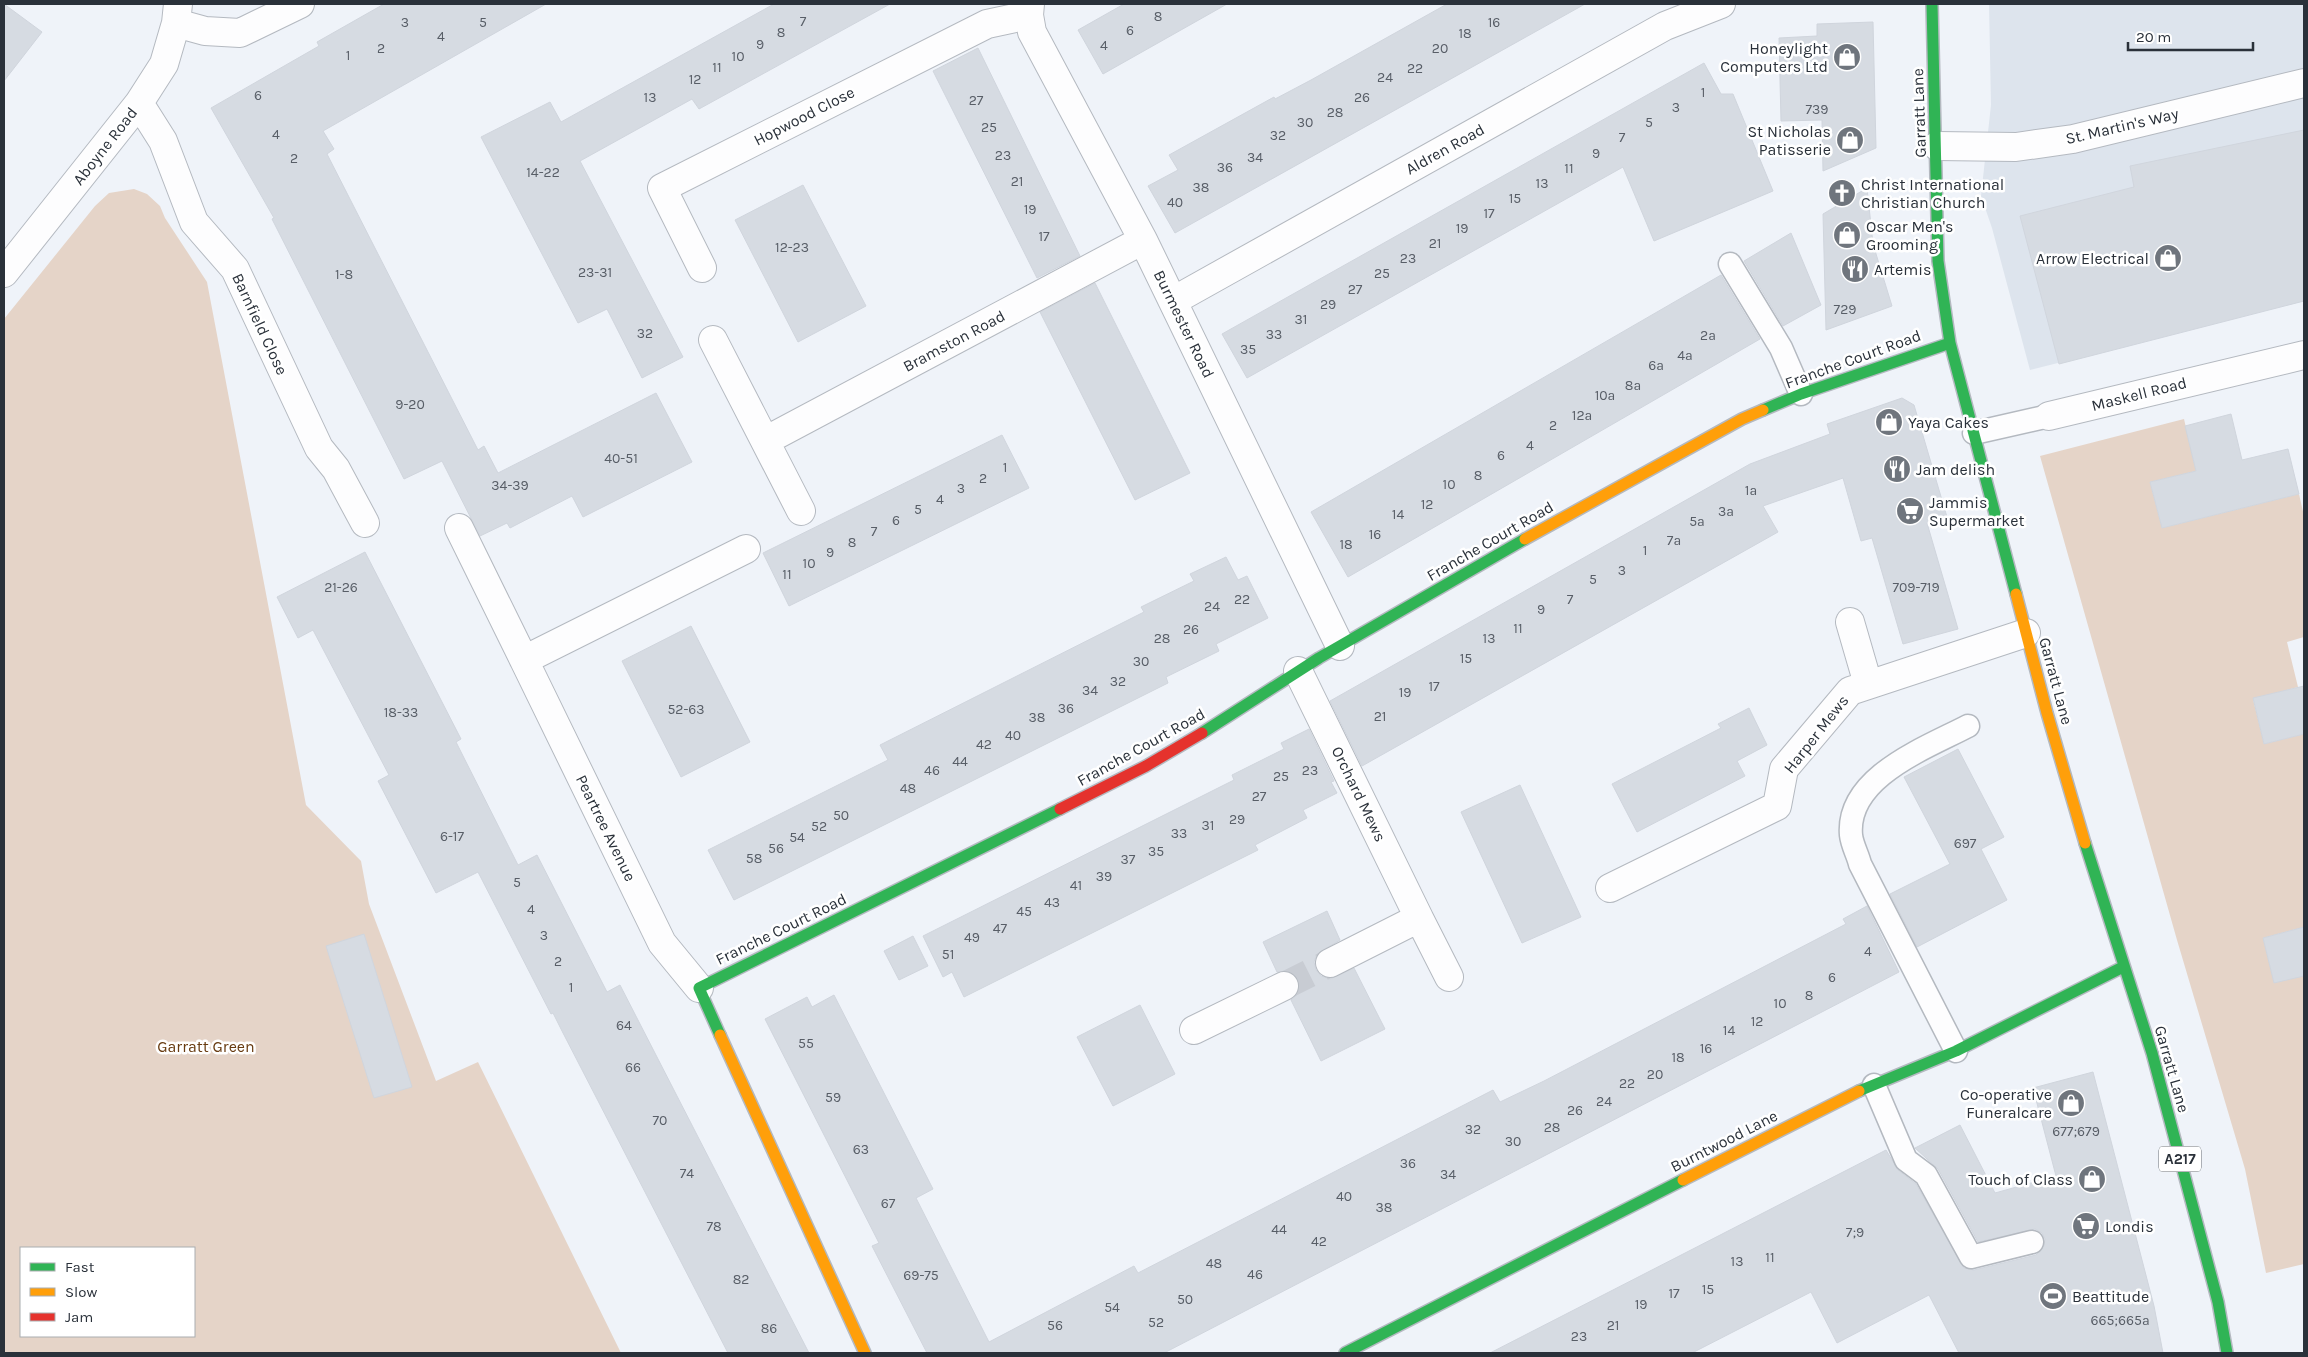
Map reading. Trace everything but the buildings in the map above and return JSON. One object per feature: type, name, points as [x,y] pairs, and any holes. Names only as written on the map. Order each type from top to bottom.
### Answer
[{"type":"main road","name":"Garratt Lane","points":[[1932,4],[1938,261],[1950,343],[2026,633],[2099,892],[2152,1053],[2218,1302],[2227,1353]]},
{"type":"main road","name":"Franche Court Road","points":[[699,988],[1146,766],[1192,740],[1340,646],[1500,553],[1742,419],[1801,394],[1950,343]]},
{"type":"main road","name":"Burntwood Lane","points":[[1345,1353],[1848,1096],[1956,1050],[2124,966]]},
{"type":"main road","points":[[699,988],[865,1353]]},
{"type":"street","points":[[177,14],[205,31],[240,33],[300,4]]},
{"type":"street","name":"Aldren Road","points":[[1173,301],[1665,26],[1721,4]]},
{"type":"street","name":"Burmester Road","points":[[1030,9],[1032,32],[1143,240],[1340,646]]},
{"type":"street","name":"Hopwood Close","points":[[702,268],[662,188],[987,24],[1030,9]]},
{"type":"street","name":"Aboyne Road","points":[[4,273],[139,103],[164,64],[177,14]]},
{"type":"street","name":"St. Martin's Way","points":[[1936,146],[2016,147],[2072,139],[2304,83]]},
{"type":"street","name":"Barnfield Close","points":[[139,103],[163,141],[194,222],[235,269],[318,448],[336,469],[365,522]]},
{"type":"street","name":"Bramston Road","points":[[765,442],[1143,240]]},
{"type":"street","points":[[713,340],[801,511]]},
{"type":"street","name":"Maskell Road","points":[[2049,416],[2304,354]]},
{"type":"street","name":"Peartree Avenue","points":[[459,528],[662,943],[699,988]]},
{"type":"street","points":[[524,660],[746,549]]},
{"type":"street","points":[[1850,622],[1868,684]]},
{"type":"street","name":"Harper Mews","points":[[1610,888],[1777,806],[1784,769],[1850,691],[2026,633]]},
{"type":"street","name":"Orchard Mews","points":[[1298,671],[1419,918],[1450,977]]},
{"type":"street","points":[[1330,963],[1419,918]]},
{"type":"street","points":[[1194,1030],[1284,986]]},
{"type":"lane","points":[[1730,264],[1781,348],[1801,394]]},
{"type":"lane","name":"Maskell Road","points":[[1974,433],[2049,416]]},
{"type":"lane","points":[[1956,1050],[1860,864],[1852,835],[1853,813],[1872,783],[1888,768],[1968,726]]},
{"type":"lane","points":[[1874,1085],[1906,1160],[1926,1175],[1971,1257],[2032,1242]]},
{"type":"shaded area","points":[[1989,4],[2304,4],[2304,301],[2030,370],[1992,228],[1981,196],[1991,105]]},
{"type":"green space","name":"Garratt Green","points":[[134,189],[147,194],[160,206],[165,218],[207,282],[306,805],[361,861],[369,904],[436,1081],[478,1062],[621,1353],[4,1353],[4,319],[95,206],[109,193]]},
{"type":"green space","points":[[2184,419],[2196,471],[2150,482],[2162,528],[2299,494],[2304,516],[2304,637],[2287,642],[2298,687],[2253,699],[2264,744],[2304,734],[2304,927],[2263,938],[2274,982],[2304,975],[2304,1264],[2266,1273],[2245,1169],[2177,940],[2040,456]]},
{"type":"tunnel","points":[[1284,986],[1330,963]]},
{"type":"traffic: fast","points":[[1932,4],[1938,261],[1950,343],[2016,594]]},
{"type":"traffic: fast","points":[[1763,410],[1801,394],[1950,343]]},
{"type":"traffic: fast","points":[[1202,733],[1319,658],[1525,539]]},
{"type":"traffic: fast","points":[[720,1035],[699,988],[1060,809]]},
{"type":"traffic: fast","points":[[2085,843],[2152,1053],[2218,1302],[2227,1353]]},
{"type":"traffic: fast","points":[[1859,1091],[1956,1051],[2123,967]]},
{"type":"traffic: fast","points":[[1345,1353],[1683,1180]]},
{"type":"traffic: slow","points":[[1525,539],[1742,419],[1763,410]]},
{"type":"traffic: slow","points":[[2016,594],[2047,713],[2085,843]]},
{"type":"traffic: slow","points":[[720,1035],[865,1353]]},
{"type":"traffic: slow","points":[[1683,1180],[1859,1091]]},
{"type":"traffic: jam","points":[[1060,809],[1146,766],[1202,733]]},
{"type":"place","name":"Honeylight Computers Ltd","points":[[1847,57]]},
{"type":"place","name":"St Nicholas Patisserie","points":[[1850,140]]},
{"type":"place","name":"Christ International Christian Church","points":[[1842,193]]},
{"type":"place","name":"Oscar Men's Grooming","points":[[1847,235]]},
{"type":"place","name":"Arrow Electrical","points":[[2168,258]]},
{"type":"place","name":"Artemis","points":[[1855,269]]},
{"type":"place","name":"Yaya Cakes","points":[[1889,422]]},
{"type":"place","name":"Jam delish","points":[[1897,469]]},
{"type":"place","name":"Jammis Supermarket","points":[[1910,511]]},
{"type":"place","name":"Co-operative Funeralcare","points":[[2071,1103]]},
{"type":"place","name":"Touch of Class","points":[[2092,1179]]},
{"type":"place","name":"Londis","points":[[2086,1226]]},
{"type":"place","name":"Beattitude","points":[[2053,1296]]}]
